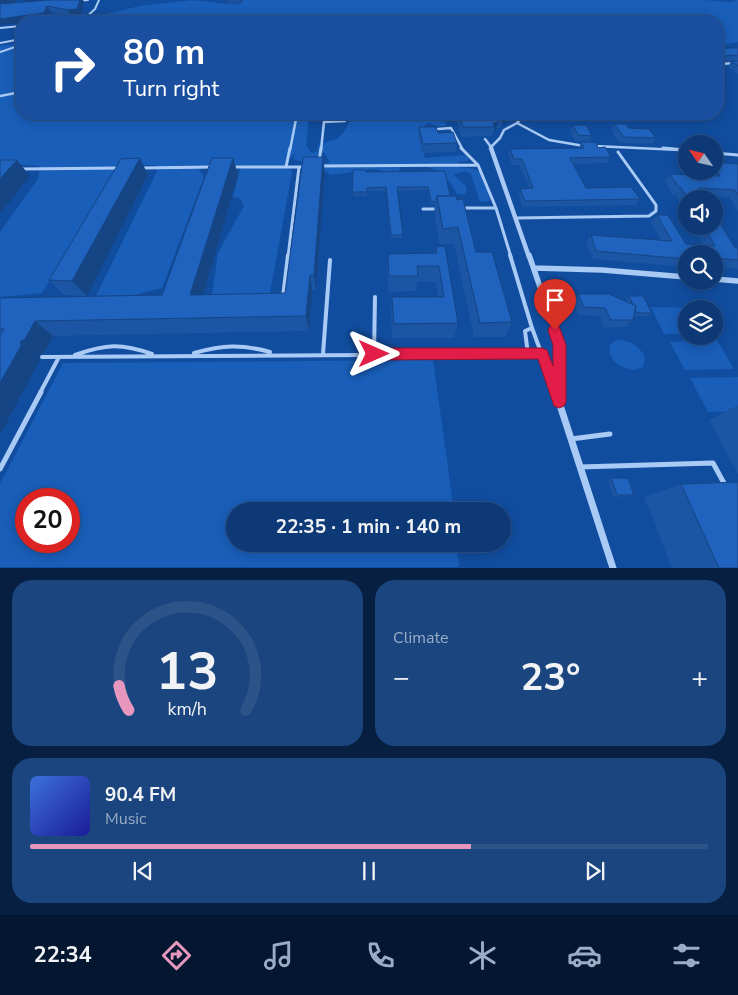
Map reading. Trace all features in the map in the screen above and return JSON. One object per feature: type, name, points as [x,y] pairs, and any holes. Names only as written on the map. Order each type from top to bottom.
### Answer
[{"type":"street","points":[[724,64],[738,63]]},
{"type":"street","points":[[491,147],[560,345],[559,402],[612,568]]},
{"type":"street","points":[[534,268],[602,270],[678,276]]},
{"type":"street","points":[[723,280],[738,281]]},
{"type":"lane","points":[[78,2],[88,0]]},
{"type":"lane","points":[[89,15],[95,9],[99,0]]},
{"type":"lane","points":[[0,28],[15,27]]},
{"type":"lane","points":[[0,43],[15,40]]},
{"type":"lane","points":[[0,52],[15,47]]},
{"type":"lane","points":[[0,96],[15,93]]},
{"type":"lane","points":[[286,167],[296,120]]},
{"type":"lane","points":[[485,138],[491,147],[500,138],[504,130],[520,120]]},
{"type":"lane","points":[[345,121],[324,122],[319,166],[478,165]]},
{"type":"lane","points":[[517,123],[547,141],[570,146],[678,149]]},
{"type":"lane","points":[[438,129],[452,128],[461,148],[478,165],[496,208],[532,328],[559,402]]},
{"type":"lane","points":[[516,218],[649,216],[656,211],[656,205],[618,152]]},
{"type":"lane","points":[[723,154],[738,155]]},
{"type":"lane","points":[[138,168],[217,167]]},
{"type":"lane","points":[[227,167],[309,167]]},
{"type":"lane","points":[[283,297],[299,167]]},
{"type":"lane","points":[[20,169],[128,168]]},
{"type":"lane","points":[[423,209],[441,208]]},
{"type":"lane","points":[[460,208],[496,208]]},
{"type":"lane","points":[[323,354],[330,260]]},
{"type":"lane","points":[[374,354],[375,297]]},
{"type":"lane","points":[[550,315],[564,315]]},
{"type":"lane","points":[[528,354],[525,331],[532,328]]},
{"type":"lane","points":[[70,356],[104,345],[128,345],[155,355]]},
{"type":"lane","points":[[190,355],[222,345],[247,345],[276,354]]},
{"type":"lane","points":[[42,356],[542,354]]},
{"type":"lane","points":[[0,469],[59,357]]},
{"type":"lane","points":[[571,440],[610,434]]},
{"type":"lane","points":[[580,467],[713,463],[730,494]]},
{"type":"shaded area","points":[[192,0],[228,4],[234,0],[704,0],[729,2],[738,0],[738,42],[724,45],[724,15],[102,15],[140,6]]},
{"type":"shaded area","points":[[15,44],[15,120],[309,120],[306,145],[311,153],[317,152],[319,143],[338,138],[344,132],[349,122],[358,120],[445,121],[446,126],[437,126],[429,123],[424,126],[427,134],[419,135],[425,158],[463,155],[468,157],[468,161],[458,162],[459,167],[475,170],[483,175],[490,201],[480,202],[471,174],[464,171],[454,175],[466,186],[466,195],[457,194],[453,185],[435,169],[419,165],[401,165],[398,174],[373,169],[331,175],[324,171],[324,164],[330,162],[324,153],[318,154],[317,162],[309,164],[293,159],[296,154],[286,160],[292,172],[270,293],[212,295],[218,253],[244,206],[240,198],[233,197],[241,165],[211,164],[199,170],[204,177],[162,288],[134,295],[96,296],[157,171],[155,165],[125,165],[125,157],[42,293],[0,297],[0,232],[38,179],[40,166],[0,164],[0,46]]},
{"type":"shaded area","points":[[651,307],[678,308],[678,334],[664,334]]},
{"type":"shaded area","points":[[617,340],[626,341],[637,347],[645,358],[643,367],[634,370],[616,363],[609,350],[610,345]]},
{"type":"shaded area","points":[[670,342],[678,342],[678,345],[720,345],[734,369],[685,370]]},
{"type":"shaded area","points":[[433,360],[453,502],[226,502],[226,552],[458,552],[459,567],[0,567],[0,484],[63,363]]},
{"type":"shaded area","points":[[738,377],[738,411],[708,412],[690,378]]},
{"type":"building","points":[[49,0],[80,0],[77,9],[68,10],[47,6],[44,13],[15,15],[15,17],[0,19],[0,4]]},
{"type":"building","points":[[228,0],[242,0],[240,2],[227,2]]},
{"type":"building","points":[[724,48],[738,48],[738,55],[724,56]]},
{"type":"building","points":[[731,61],[738,61],[738,66]]},
{"type":"building","points":[[461,120],[497,120],[498,123],[493,123],[495,127],[463,127]]},
{"type":"building","points":[[614,124],[626,124],[629,128],[649,129],[656,138],[624,137]]},
{"type":"building","points":[[573,125],[586,125],[592,136],[578,135]]},
{"type":"building","points":[[419,127],[436,127],[438,133],[453,132],[457,143],[423,144]]},
{"type":"building","points":[[581,142],[596,142],[598,148],[605,147],[611,157],[570,158],[586,188],[631,187],[640,199],[525,201],[520,189],[533,188],[522,159],[514,159],[510,149],[584,148]]},
{"type":"building","points":[[303,157],[323,157],[314,275],[310,275],[306,316],[35,321],[25,339],[20,342],[21,346],[0,383],[0,335],[4,329],[0,329],[0,298],[162,295],[212,158],[233,158],[190,295],[285,293]]},
{"type":"building","points":[[140,158],[72,281],[49,280],[121,159]]},
{"type":"building","points":[[0,160],[17,160],[0,179]]},
{"type":"building","points":[[723,163],[738,164],[738,194],[735,190],[699,188],[700,190],[683,190],[670,174],[678,174],[678,180],[723,180]]},
{"type":"building","points":[[353,170],[366,170],[366,172],[445,171],[450,196],[437,196],[436,202],[433,202],[428,187],[397,187],[403,235],[391,235],[386,187],[367,188],[367,192],[352,192]]},
{"type":"building","points":[[437,196],[456,196],[457,200],[463,199],[476,252],[492,252],[512,322],[480,323],[458,227],[443,229]]},
{"type":"building","points":[[657,215],[668,215],[678,231],[678,235],[680,235],[686,244],[700,245],[678,245],[678,258],[596,251],[591,235],[672,241]]},
{"type":"building","points":[[723,228],[735,248],[738,248],[738,260],[723,259],[723,245],[714,245],[709,235],[723,235]]},
{"type":"building","points":[[445,246],[458,323],[394,324],[392,297],[444,297],[439,266],[417,266],[418,276],[389,276],[388,254],[437,253],[436,247]]},
{"type":"building","points":[[578,294],[609,294],[636,306],[633,320],[611,320],[605,308],[584,307]]},
{"type":"building","points":[[629,296],[643,296],[652,313],[637,313],[635,310],[636,306],[633,305]]},
{"type":"building","points":[[611,478],[628,478],[634,495],[617,495]]},
{"type":"building","points":[[738,482],[738,568],[719,568],[681,484]]},
{"type":"route","points":[[374,354],[542,354],[559,402],[560,345],[555,330]]}]
